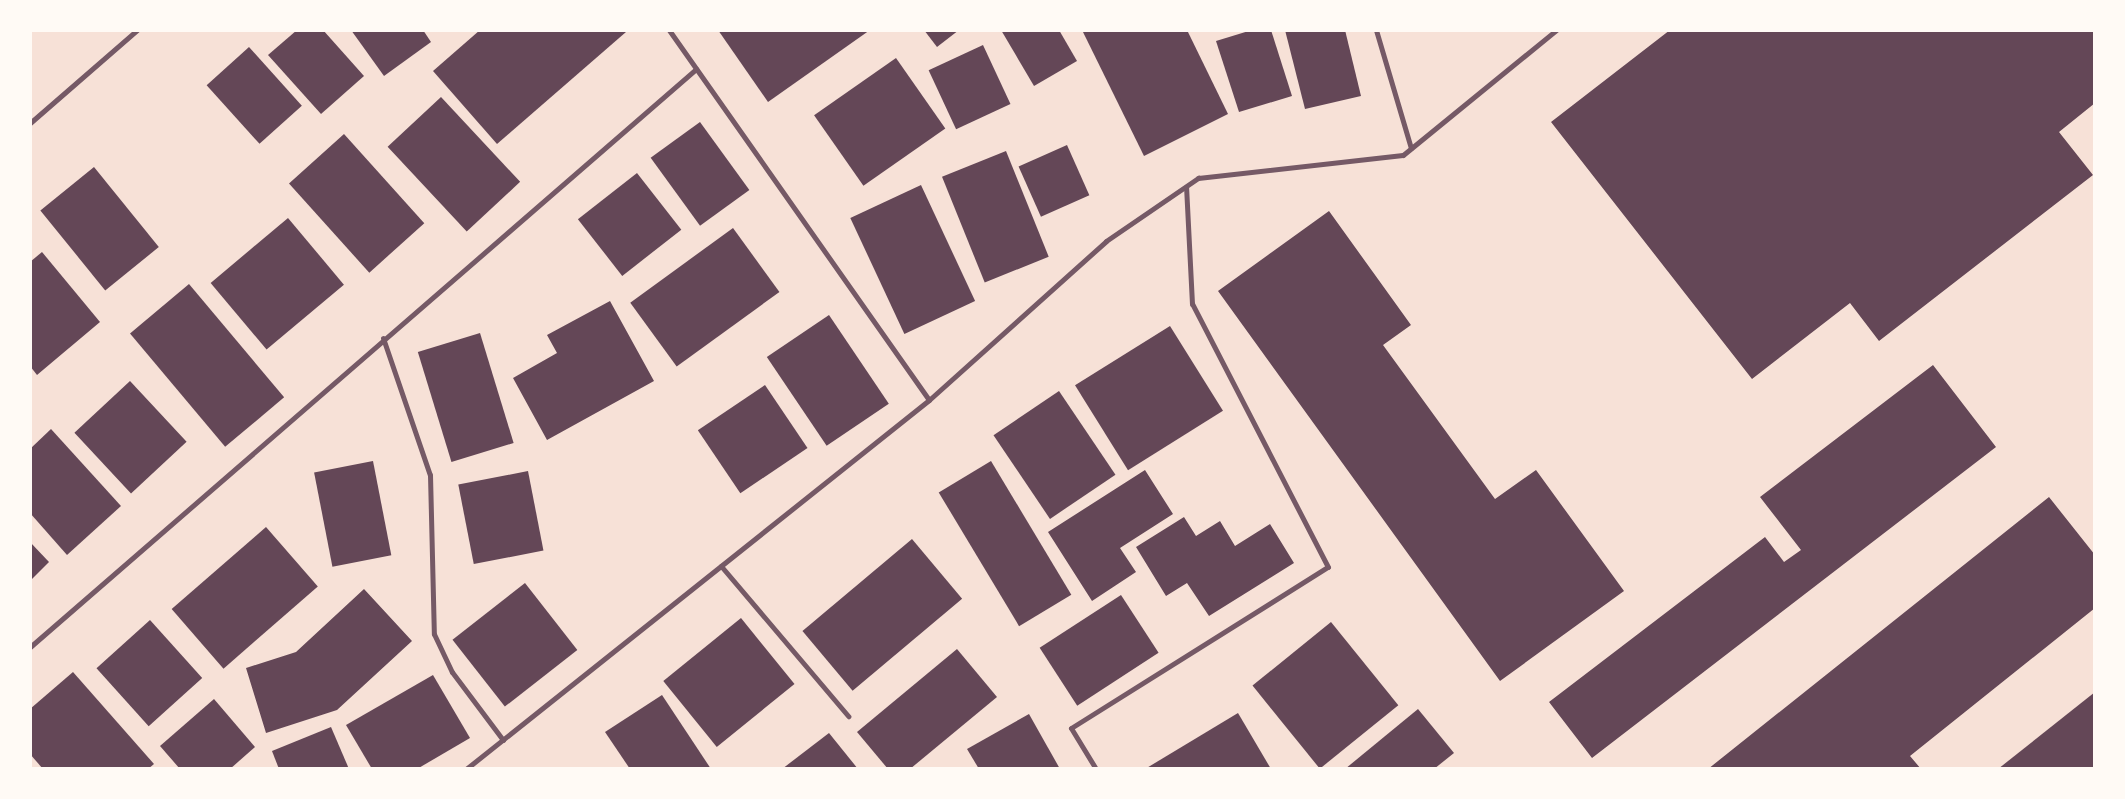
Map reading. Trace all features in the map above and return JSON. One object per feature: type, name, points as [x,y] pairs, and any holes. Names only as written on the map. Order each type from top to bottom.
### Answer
[{"type":"lane","points":[[30,123],[137,30]]},
{"type":"lane","points":[[669,30],[929,400]]},
{"type":"lane","points":[[1376,30],[1411,148]]},
{"type":"lane","points":[[466,769],[929,400],[1106,241],[1198,178],[1403,155],[1556,30]]},
{"type":"lane","points":[[30,647],[696,69]]},
{"type":"lane","points":[[1096,769],[1071,729],[1328,567],[1192,304],[1186,187]]},
{"type":"lane","points":[[383,338],[430,475],[434,634],[452,673],[503,740]]},
{"type":"lane","points":[[721,566],[848,716]]},
{"type":"building","points":[[297,30],[323,30],[364,76],[321,114],[268,55]]},
{"type":"building","points":[[351,30],[423,30],[431,42],[384,76]]},
{"type":"building","points":[[480,30],[626,32],[497,144],[433,71]]},
{"type":"building","points":[[718,30],[870,30],[768,102]]},
{"type":"building","points":[[924,30],[959,30],[937,47]]},
{"type":"building","points":[[1001,30],[1059,30],[1077,61],[1034,86]]},
{"type":"building","points":[[1082,30],[1187,30],[1228,114],[1144,156]]},
{"type":"building","points":[[1252,30],[1271,30],[1292,96],[1239,112],[1216,41]]},
{"type":"building","points":[[1285,30],[1345,30],[1361,96],[1305,109]]},
{"type":"building","points":[[1670,30],[2095,30],[2095,103],[2059,132],[2093,175],[1879,341],[1850,303],[1752,379],[1551,122]]},
{"type":"building","points":[[983,45],[1010,104],[956,129],[929,70]]},
{"type":"building","points":[[249,47],[302,106],[260,144],[207,85]]},
{"type":"building","points":[[896,58],[945,128],[863,186],[814,115]]},
{"type":"building","points":[[441,97],[520,182],[467,232],[388,147]]},
{"type":"building","points":[[700,122],[749,190],[700,226],[651,158]]},
{"type":"building","points":[[344,134],[424,223],[369,273],[289,184]]},
{"type":"building","points":[[1067,145],[1089,195],[1041,217],[1019,167]]},
{"type":"building","points":[[1006,151],[1049,257],[985,283],[942,177]]},
{"type":"building","points":[[94,167],[159,247],[105,290],[40,210]]},
{"type":"building","points":[[637,173],[681,230],[622,276],[578,219]]},
{"type":"building","points":[[921,185],[975,301],[904,334],[850,218]]},
{"type":"building","points":[[1329,211],[1411,325],[1383,345],[1495,499],[1536,470],[1624,591],[1500,681],[1218,291]]},
{"type":"building","points":[[288,218],[344,285],[267,350],[211,283]]},
{"type":"building","points":[[733,228],[779,292],[677,367],[630,303]]},
{"type":"building","points":[[42,252],[100,322],[37,375],[30,366],[30,262]]},
{"type":"building","points":[[189,284],[284,397],[225,447],[130,333]]},
{"type":"building","points":[[610,301],[654,381],[547,440],[513,378],[557,353],[547,335]]},
{"type":"building","points":[[829,315],[889,404],[827,446],[767,357]]},
{"type":"building","points":[[1170,326],[1223,411],[1128,470],[1075,385]]},
{"type":"building","points":[[480,333],[514,443],[451,462],[418,352]]},
{"type":"building","points":[[1933,365],[1996,447],[1592,758],[1549,702],[1765,537],[1784,562],[1801,550],[1760,497]]},
{"type":"building","points":[[130,381],[187,442],[131,494],[74,433]]},
{"type":"building","points":[[765,385],[807,448],[740,493],[698,430]]},
{"type":"building","points":[[1059,391],[1115,475],[1050,519],[994,435]]},
{"type":"building","points":[[51,429],[121,506],[67,555],[30,513],[30,449]]},
{"type":"building","points":[[373,461],[391,555],[332,567],[314,472]]},
{"type":"building","points":[[991,461],[1071,595],[1019,626],[939,492]]},
{"type":"building","points":[[1145,470],[1173,514],[1120,548],[1136,572],[1092,601],[1048,532]]},
{"type":"building","points":[[528,471],[543,551],[474,564],[458,485]]},
{"type":"building","points":[[2049,497],[2095,555],[2095,608],[1910,756],[1921,769],[1708,769]]},
{"type":"building","points":[[1184,517],[1196,536],[1220,521],[1235,546],[1270,524],[1294,563],[1209,616],[1187,583],[1166,596],[1136,547]]},
{"type":"building","points":[[266,527],[318,587],[223,669],[172,609]]},
{"type":"building","points":[[912,539],[962,599],[853,691],[802,631]]},
{"type":"building","points":[[30,542],[49,562],[30,581]]},
{"type":"building","points":[[525,583],[577,650],[505,707],[453,640]]},
{"type":"building","points":[[364,589],[412,641],[337,710],[266,733],[246,668],[296,652]]},
{"type":"building","points":[[1121,595],[1159,653],[1077,706],[1040,648]]},
{"type":"building","points":[[741,618],[794,684],[717,747],[663,681]]},
{"type":"building","points":[[150,620],[202,678],[149,726],[96,668]]},
{"type":"building","points":[[1331,622],[1398,705],[1320,769],[1253,686]]},
{"type":"building","points":[[957,649],[997,697],[910,769],[888,769],[857,732]]},
{"type":"building","points":[[73,672],[154,764],[148,769],[43,769],[30,754],[30,709]]},
{"type":"building","points":[[433,675],[470,738],[417,769],[372,769],[346,725]]},
{"type":"building","points":[[2095,692],[2095,769],[1998,769]]},
{"type":"building","points":[[662,695],[711,769],[630,769],[605,732]]},
{"type":"building","points":[[214,699],[255,747],[230,769],[180,769],[160,746]]},
{"type":"building","points":[[1418,709],[1454,753],[1434,769],[1345,769]]},
{"type":"building","points":[[1238,713],[1271,769],[1145,769]]},
{"type":"building","points":[[1029,714],[1060,769],[979,769],[967,749]]},
{"type":"building","points":[[331,727],[349,769],[279,769],[272,751]]},
{"type":"building","points":[[829,733],[858,769],[782,769]]}]
